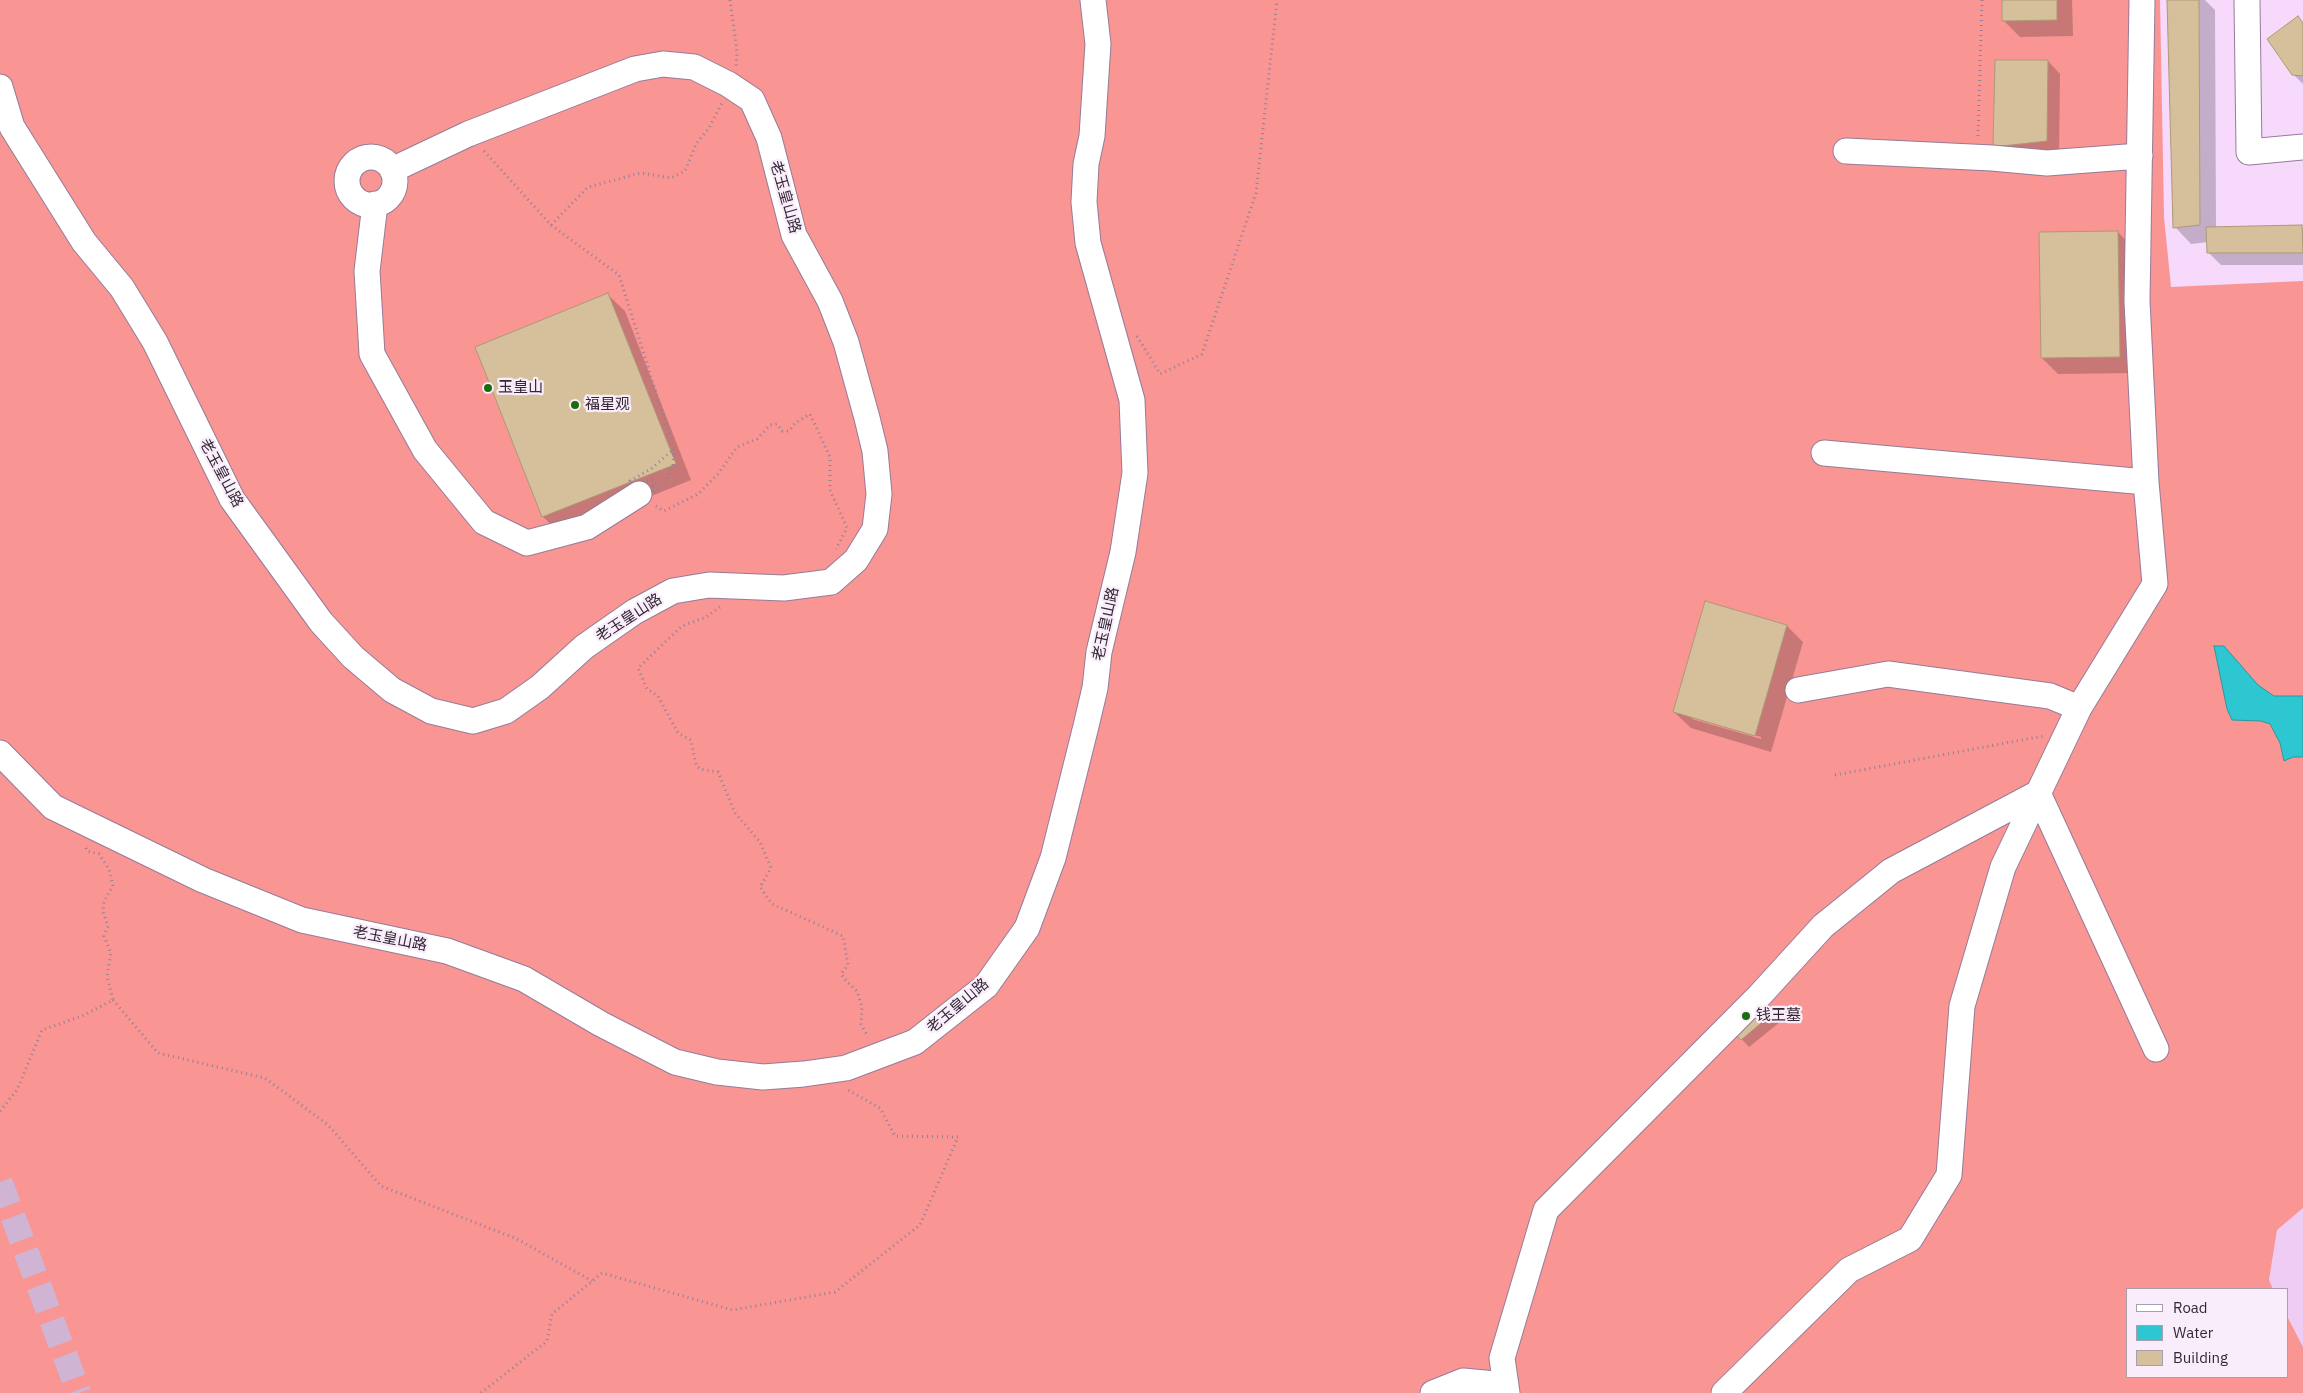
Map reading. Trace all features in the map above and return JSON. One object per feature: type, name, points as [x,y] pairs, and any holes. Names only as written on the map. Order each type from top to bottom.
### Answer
[{"type":"street","name":"老玉皇山路","points":[[0,754],[53,807],[203,880],[302,920],[447,951],[524,979],[600,1024],[675,1062],[717,1072],[763,1077],[804,1074],[846,1068],[915,1042],[986,986],[1027,928],[1053,858],[1095,688],[1099,652],[1123,552],[1134,473],[1132,400],[1088,243],[1086,218],[1086,164],[1092,136],[1098,44],[1093,0]]},
{"type":"street","points":[[1724,1393],[1849,1270],[1910,1239],[1949,1175],[1962,1006],[2003,867],[2078,708],[2155,584],[2146,482],[2137,301],[2142,0]]},
{"type":"street","points":[[2247,0],[2249,152],[2303,147]]},
{"type":"street","name":"老玉皇山路","points":[[0,87],[12,127],[84,242],[122,288],[155,342],[232,499],[321,622],[353,657],[392,690],[431,711],[473,721],[506,711],[540,687],[584,647],[634,612],[673,591],[709,585],[741,588],[784,588],[831,582],[856,560],[875,529],[879,494],[873,443],[846,342],[830,301],[794,235],[769,138],[752,100],[728,84],[694,67],[663,64],[635,69],[468,134],[392,170]]},
{"type":"street","points":[[1846,151],[1978,157],[2047,164],[2140,156]]},
{"type":"street","points":[[365,157],[381,159],[392,170],[394,177],[392,192],[388,198],[375,204],[366,204],[352,197],[348,189],[348,173],[351,166],[365,157]]},
{"type":"street","points":[[375,204],[367,271],[372,354],[425,450],[484,522],[526,543],[588,527],[644,498]]},
{"type":"street","points":[[1824,454],[2146,482]]},
{"type":"street","points":[[1798,690],[1888,674],[2050,696],[2078,708]]},
{"type":"street","points":[[2038,793],[2156,1049]]},
{"type":"street","points":[[1433,1393],[1463,1381],[1506,1389],[1502,1358],[1546,1210],[1760,995],[1823,926],[1891,871],[2038,793]]},
{"type":"path","points":[[551,225],[588,187],[641,174],[671,178],[685,171],[696,144],[709,128],[720,109],[728,84],[736,73],[737,52],[730,0]]},
{"type":"path","points":[[1135,332],[1160,374],[1202,354],[1256,193],[1276,0]]},
{"type":"path","points":[[1978,157],[1982,0]]},
{"type":"path","points":[[468,134],[551,225],[619,275],[674,449],[673,466],[666,481],[644,498]]},
{"type":"path","points":[[644,498],[664,511],[698,494],[718,474],[737,447],[757,439],[770,425],[778,424],[782,431],[788,431],[795,423],[810,414],[830,457],[830,490],[847,528],[834,552]]},
{"type":"path","points":[[644,498],[656,485],[655,482],[652,480],[631,484],[630,481],[652,468],[674,449]]},
{"type":"path","points":[[741,588],[706,617],[682,626],[638,668],[647,689],[658,696],[678,733],[691,740],[696,765],[700,769],[718,772],[735,812],[760,842],[771,868],[760,887],[772,904],[843,936],[848,965],[841,974],[858,991],[862,1007],[862,1024],[872,1045]]},
{"type":"path","points":[[1835,775],[2067,731]]},
{"type":"path","points":[[86,823],[87,851],[99,854],[109,869],[113,886],[104,901],[103,912],[108,926],[104,936],[111,953],[107,976],[113,1000],[158,1053],[265,1078],[328,1124],[381,1186],[517,1239],[592,1281]]},
{"type":"path","points":[[0,1111],[17,1090],[42,1030],[82,1016],[113,1000]]},
{"type":"path","points":[[482,1393],[547,1341],[552,1314],[602,1272],[732,1310],[835,1292],[920,1224],[958,1137],[896,1136],[880,1108],[846,1088],[846,1068]]},
{"type":"shaded area","points":[[0,0],[2160,0],[2164,217],[2171,287],[2303,281],[2303,1208],[2277,1230],[2269,1280],[2273,1288],[2126,1288],[2126,1378],[2288,1378],[2288,1318],[2303,1347],[2303,1393],[0,1393]]},
{"type":"shaded area","points":[[2303,1208],[2303,1347],[2288,1318],[2288,1288],[2272,1288],[2269,1281],[2277,1230]]},
{"type":"water","points":[[2214,646],[2224,646],[2258,685],[2274,696],[2303,696],[2303,757],[2293,757],[2284,761],[2280,743],[2270,724],[2261,721],[2232,720],[2227,709]]},
{"type":"building","points":[[2002,0],[2057,0],[2057,20],[2002,21]]},
{"type":"building","points":[[2167,0],[2199,0],[2200,225],[2173,228]]},
{"type":"building","points":[[2298,16],[2303,23],[2303,76],[2292,75],[2267,39]]},
{"type":"building","points":[[1995,60],[2048,60],[2047,141],[1993,147]]},
{"type":"building","points":[[2302,225],[2303,253],[2207,253],[2206,227]]},
{"type":"building","points":[[2118,231],[2120,357],[2041,358],[2039,232]]},
{"type":"building","name":"福星观","points":[[608,293],[676,464],[542,517],[475,347]]},
{"type":"building","points":[[1705,601],[1787,625],[1755,736],[1673,712]]},
{"type":"building","name":"钱王墓","points":[[1751,990],[1773,1013],[1741,1040],[1721,1019]]},
{"type":"tunnel","points":[[0,1182],[79,1393]]},
{"type":"place","name":"玉皇山","points":[[488,388]]},
{"type":"place","name":"福星观","points":[[575,405]]},
{"type":"place","name":"钱王墓","points":[[1746,1016]]}]
